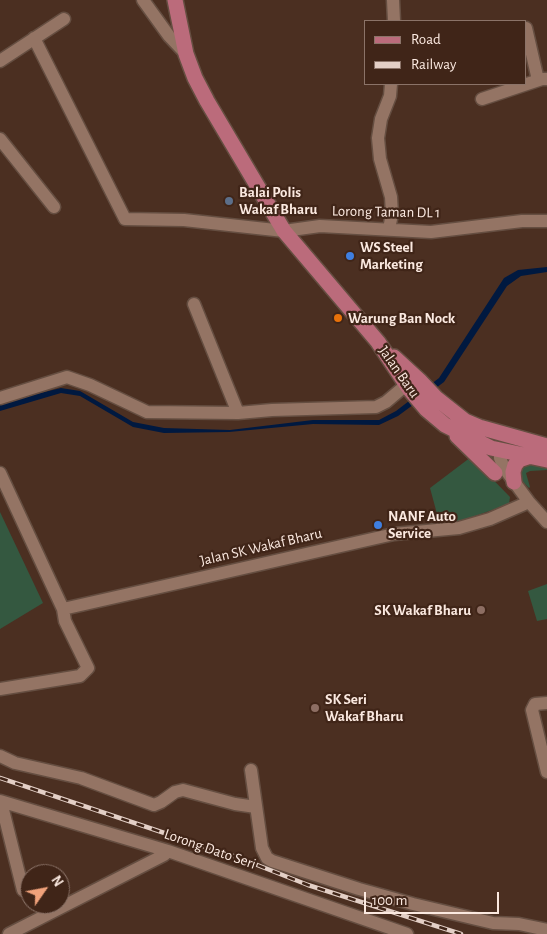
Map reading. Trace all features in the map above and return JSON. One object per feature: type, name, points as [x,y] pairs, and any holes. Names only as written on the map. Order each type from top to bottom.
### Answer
[{"type":"main road","points":[[175,0],[186,54],[195,78],[284,231],[378,342]]},
{"type":"main road","name":"Jalan Baru","points":[[378,342],[406,385],[426,409],[445,425],[496,448],[547,460]]},
{"type":"main road","name":"Jalan Baru","points":[[378,342],[454,413],[479,427],[525,442],[547,446]]},
{"type":"main road","points":[[445,425],[495,473]]},
{"type":"main road","points":[[479,427],[496,448],[525,442]]},
{"type":"main road","points":[[514,482],[513,472],[515,465],[520,460],[528,457]]},
{"type":"street","points":[[144,0],[170,36],[186,54]]},
{"type":"street","points":[[393,0],[394,20]]},
{"type":"street","points":[[0,61],[64,19]]},
{"type":"street","points":[[527,32],[542,80],[527,85]]},
{"type":"street","name":"Lorong Taman DL 1","points":[[34,38],[125,218],[184,220],[284,231],[320,226],[431,232],[522,221],[547,221]]},
{"type":"street","points":[[389,229],[392,214],[391,197],[380,159],[378,138],[381,119],[390,96],[392,85]]},
{"type":"street","points":[[482,99],[526,85]]},
{"type":"street","points":[[1,142],[54,207]]},
{"type":"street","points":[[194,304],[238,412]]},
{"type":"street","points":[[0,398],[67,377],[90,385],[147,412],[238,412],[376,407],[386,402],[406,385]]},
{"type":"street","points":[[496,448],[490,456],[495,473],[509,488],[529,502]]},
{"type":"street","points":[[496,448],[504,468],[529,502],[547,522]]},
{"type":"street","points":[[0,473],[63,609],[65,621],[88,668],[80,676],[0,689]]},
{"type":"street","name":"Jalan SK Wakaf Bharu","points":[[63,609],[394,534],[459,528],[490,519],[529,502]]},
{"type":"street","points":[[547,703],[534,704],[532,710],[547,772]]},
{"type":"street","points":[[0,756],[15,763],[81,778],[154,805],[174,792],[183,790],[235,804],[256,807]]},
{"type":"street","points":[[251,770],[262,848],[268,858],[359,889],[414,904],[493,923],[519,924],[547,930]]},
{"type":"street","points":[[1,802],[20,878]]},
{"type":"street","name":"Lorong Dato Seri","points":[[1,802],[168,851],[390,931],[407,934]]},
{"type":"street","points":[[9,934],[164,855],[168,851]]},
{"type":"green space","points":[[471,457],[510,497],[509,504],[461,521],[440,525],[430,488]]},
{"type":"green space","points":[[529,462],[547,464],[547,470],[526,473],[529,488],[521,480],[519,468]]},
{"type":"green space","points":[[0,512],[43,603],[0,629]]},
{"type":"green space","points":[[547,584],[547,619],[537,621],[528,591]]},
{"type":"water","points":[[547,267],[547,272],[521,276],[507,286],[444,382],[398,416],[379,425],[313,424],[229,432],[164,433],[133,427],[80,396],[61,393],[0,411],[0,405],[61,388],[80,391],[133,422],[164,428],[230,430],[313,420],[379,420],[396,411],[439,378],[504,278],[518,270]]},
{"type":"railway","points":[[0,778],[242,859],[308,885],[461,934]]},
{"type":"place","name":"Balai Polis Wakaf Bharu","points":[[229,201]]},
{"type":"place","name":"WS Steel Marketing","points":[[350,256]]},
{"type":"place","name":"Warung Ban Nock","points":[[338,318]]},
{"type":"place","name":"NANF Auto Service","points":[[378,525]]},
{"type":"place","name":"SK Wakaf Bharu","points":[[481,610]]},
{"type":"place","name":"SK Seri Wakaf Bharu","points":[[315,708]]}]
